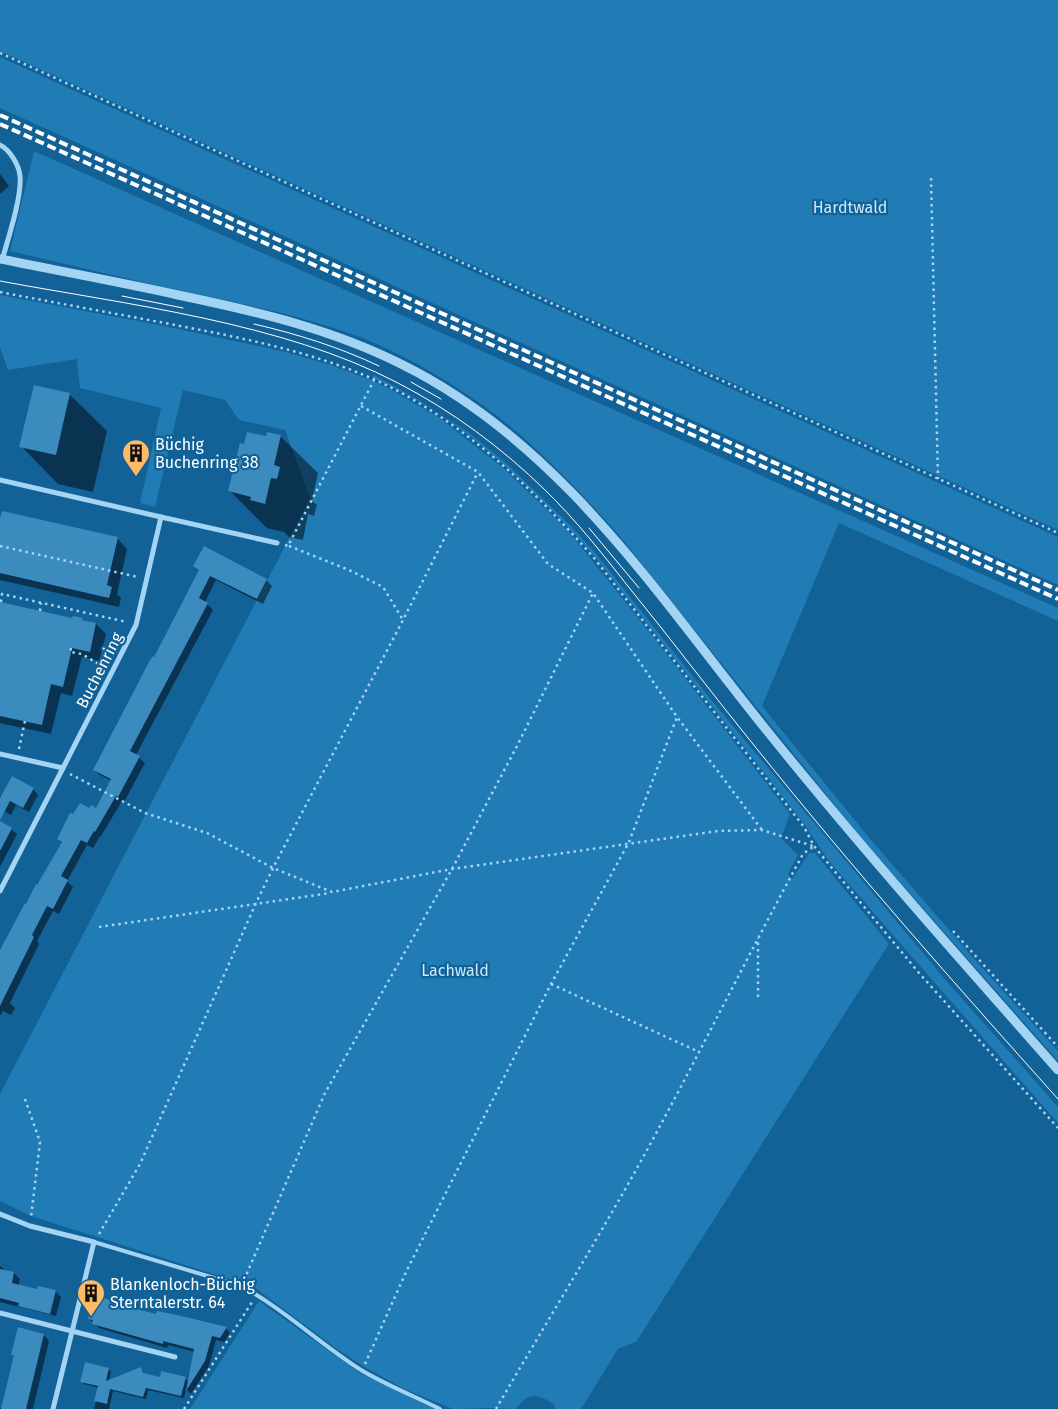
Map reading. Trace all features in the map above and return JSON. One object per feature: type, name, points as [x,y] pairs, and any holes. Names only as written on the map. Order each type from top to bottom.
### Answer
[{"type":"street","points":[[0,144],[15,160],[20,175],[20,190],[1,260],[166,292],[290,321],[336,336],[390,358],[452,392],[520,443],[559,479],[611,534],[773,738],[961,960],[1058,1070]]},
{"type":"street","points":[[0,480],[276,543]]},
{"type":"street","name":"Buchenring","points":[[0,891],[136,625],[161,517]]},
{"type":"street","points":[[0,754],[63,768]]},
{"type":"street","points":[[0,1214],[30,1226],[94,1242],[53,1409]]},
{"type":"street","points":[[0,1313],[175,1357]]},
{"type":"lane","points":[[94,1242],[241,1286],[257,1294],[362,1370],[440,1409]]},
{"type":"path","points":[[0,53],[1058,533]]},
{"type":"path","points":[[931,178],[938,478]]},
{"type":"path","points":[[0,292],[232,337],[328,362],[374,380],[442,417],[504,468],[567,527],[594,558],[804,827],[814,846],[919,973],[1058,1128]]},
{"type":"path","points":[[288,546],[374,380]]},
{"type":"path","points":[[361,406],[478,472],[548,564],[593,593],[677,717],[762,830]]},
{"type":"path","points":[[94,1242],[140,1164],[273,868],[404,620],[478,472]]},
{"type":"path","points":[[276,543],[349,570],[383,587],[404,620]]},
{"type":"path","points":[[0,546],[147,579]]},
{"type":"path","points":[[241,1286],[324,1093],[452,868],[517,746],[593,593]]},
{"type":"path","points":[[1,602],[2,594],[136,625]]},
{"type":"path","points":[[40,611],[42,603]]},
{"type":"path","points":[[71,648],[70,652],[82,654],[112,672]]},
{"type":"path","points":[[362,1370],[406,1272],[551,984],[629,842],[677,717]]},
{"type":"path","points":[[17,758],[25,722]]},
{"type":"path","points":[[63,768],[72,776],[145,813],[207,833],[273,868],[332,892]]},
{"type":"path","points":[[100,927],[332,892],[452,868],[718,831],[762,830],[814,846]]},
{"type":"path","points":[[496,1409],[640,1162],[803,854],[814,846]]},
{"type":"path","points":[[954,931],[1058,1047]]},
{"type":"path","points":[[758,936],[758,996]]},
{"type":"path","points":[[551,984],[699,1052]]},
{"type":"path","points":[[25,1099],[40,1142],[30,1226]]},
{"type":"path","points":[[184,1409],[257,1294]]},
{"type":"green space","name":"Hardtwald","points":[[0,0],[1058,0],[1058,530],[0,51]]},
{"type":"green space","points":[[0,57],[1058,537],[1058,585],[0,108]]},
{"type":"green space","points":[[34,151],[1058,608],[1058,621],[839,523],[762,706],[866,834],[976,961],[1058,1051],[1058,1061],[861,838],[618,534],[569,481],[516,431],[445,380],[392,351],[356,336],[274,311],[10,251]]},
{"type":"green space","name":"Lachwald","points":[[0,295],[159,325],[282,351],[328,364],[371,380],[440,418],[503,468],[566,528],[655,639],[790,814],[781,838],[798,855],[788,874],[792,879],[809,853],[815,853],[889,944],[636,1342],[618,1349],[581,1409],[555,1409],[554,1404],[534,1396],[525,1399],[516,1409],[453,1409],[404,1389],[363,1366],[254,1287],[31,1216],[0,1201],[0,1094],[310,498],[285,430],[239,420],[225,400],[183,390],[155,507],[140,503],[161,408],[80,388],[77,359],[8,370],[0,347]]},
{"type":"green space","points":[[374,375],[419,400],[468,432],[506,463],[570,525],[597,555],[713,702],[949,984],[1058,1107],[1058,1123],[828,860],[805,825],[595,557],[578,538],[504,464],[464,431],[426,405],[372,378]]},
{"type":"green space","points":[[259,1301],[360,1373],[435,1409],[190,1409]]},
{"type":"building","points":[[34,385],[70,393],[56,455],[19,447]]},
{"type":"building","points":[[247,432],[266,436],[267,432],[281,435],[274,465],[280,467],[277,479],[271,478],[265,504],[250,500],[251,497],[228,491],[240,443],[244,444]]},
{"type":"building","points":[[2,511],[118,537],[107,585],[112,587],[109,598],[0,573],[0,518]]},
{"type":"building","points":[[204,546],[267,579],[257,599],[210,576],[199,598],[208,603],[130,751],[140,756],[118,797],[116,796],[95,832],[87,843],[81,840],[61,876],[68,880],[53,909],[47,906],[0,1006],[0,950],[25,903],[62,842],[57,839],[70,813],[73,814],[80,803],[89,808],[91,805],[96,808],[111,779],[93,770],[199,570],[193,566]]},
{"type":"building","points":[[0,602],[72,618],[73,616],[83,618],[82,620],[96,623],[90,652],[72,648],[63,687],[51,684],[42,725],[0,716]]},
{"type":"building","points":[[12,776],[34,788],[23,808],[10,801],[0,820],[0,798]]},
{"type":"building","points":[[0,821],[12,828],[0,851]]},
{"type":"building","points":[[0,1269],[14,1272],[12,1283],[37,1289],[38,1286],[56,1290],[50,1314],[18,1306],[19,1303],[0,1298]]},
{"type":"building","points":[[95,1296],[156,1314],[157,1311],[227,1327],[220,1338],[212,1336],[205,1361],[186,1391],[194,1349],[163,1341],[163,1344],[92,1324],[93,1320],[88,1319]]},
{"type":"building","points":[[18,1327],[44,1334],[26,1409],[1,1409],[14,1355],[11,1355]]},
{"type":"building","points":[[85,1362],[109,1368],[106,1381],[141,1367],[143,1373],[160,1377],[161,1371],[186,1377],[181,1396],[146,1388],[143,1397],[110,1389],[107,1404],[94,1401],[98,1386],[80,1382]]},
{"type":"tram line","points":[[0,281],[204,318],[255,330],[305,345],[353,362],[398,383],[438,405],[475,431],[511,459],[545,490],[598,548],[793,794],[867,882],[1058,1099]]},
{"type":"tram line","points":[[122,296],[183,308]]},
{"type":"tram line","points":[[254,324],[318,342],[379,366]]},
{"type":"tram line","points":[[411,382],[441,399]]},
{"type":"tram line","points":[[589,528],[639,588]]},
{"type":"railway","points":[[0,115],[1058,590]]},
{"type":"railway","points":[[0,124],[1058,599]]},
{"type":"place","name":"Büchig Buchenring 38","points":[[136,477]]},
{"type":"place","name":"Blankenloch-Büchig Sterntalerstr. 64","points":[[91,1317]]}]
